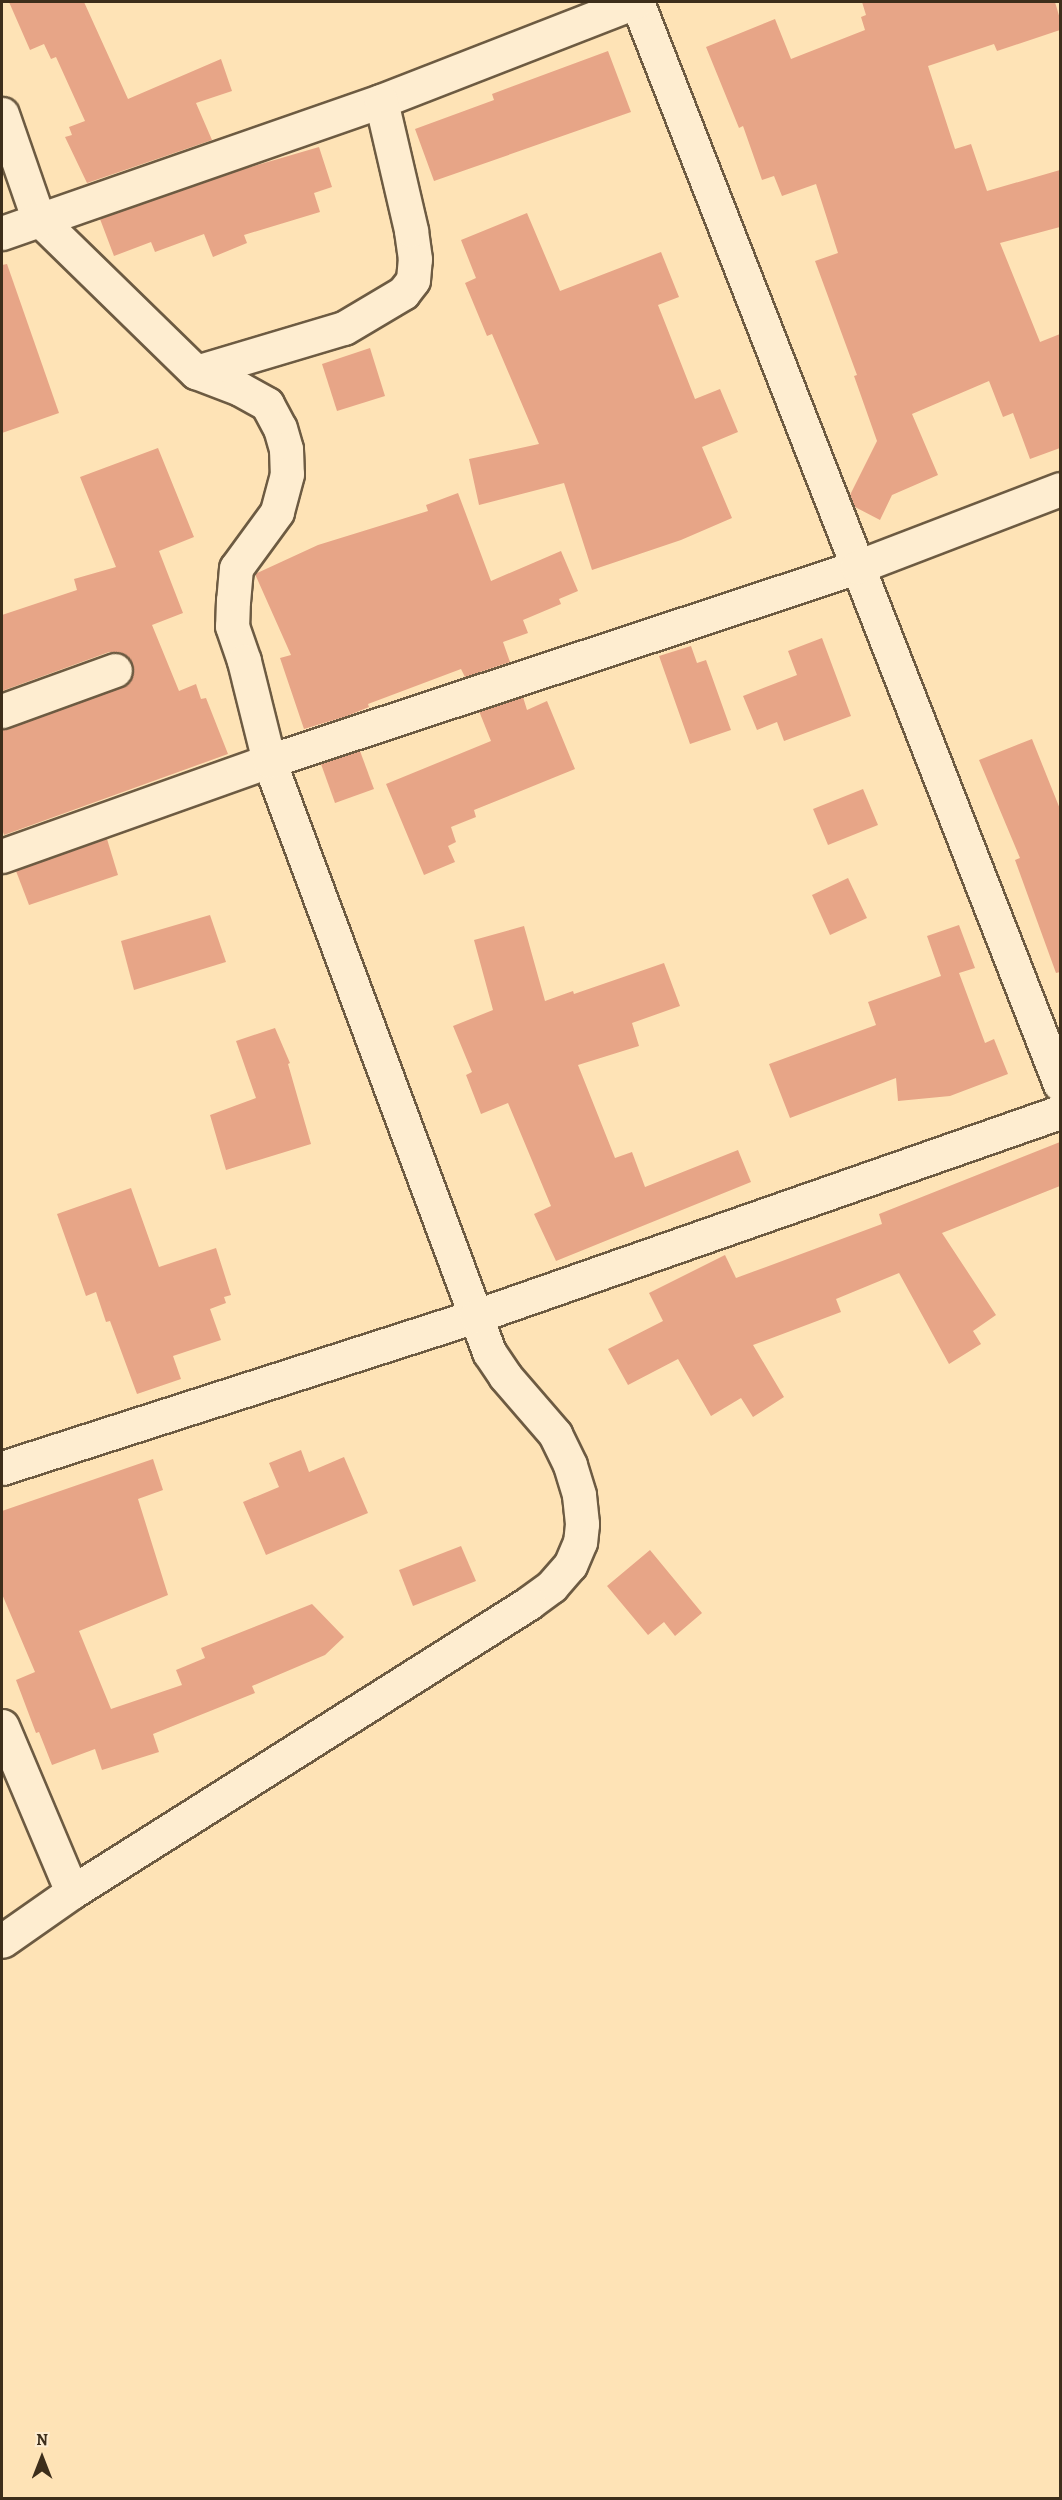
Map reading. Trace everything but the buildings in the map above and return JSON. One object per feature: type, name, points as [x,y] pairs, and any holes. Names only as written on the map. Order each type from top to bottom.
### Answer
[{"type":"street","points":[[2,233],[38,218],[381,102],[636,2],[1060,1084]]},
{"type":"street","points":[[196,372],[344,328],[403,293],[413,280],[415,259],[411,230],[381,102]]},
{"type":"street","points":[[2,114],[38,218],[196,372],[240,389],[267,404],[280,428],[286,449],[286,474],[277,512],[236,568],[232,626],[244,661],[269,761],[489,1352],[505,1376],[555,1434],[570,1465],[579,1495],[582,1524],[580,1542],[570,1565],[552,1586],[529,1603],[72,1892],[2,1941]]},
{"type":"street","points":[[2,856],[269,761],[857,567],[1060,489]]},
{"type":"street","points":[[2,711],[115,670]]},
{"type":"street","points":[[2,1468],[476,1316],[1060,1112]]},
{"type":"street","points":[[2,1726],[72,1892]]}]
